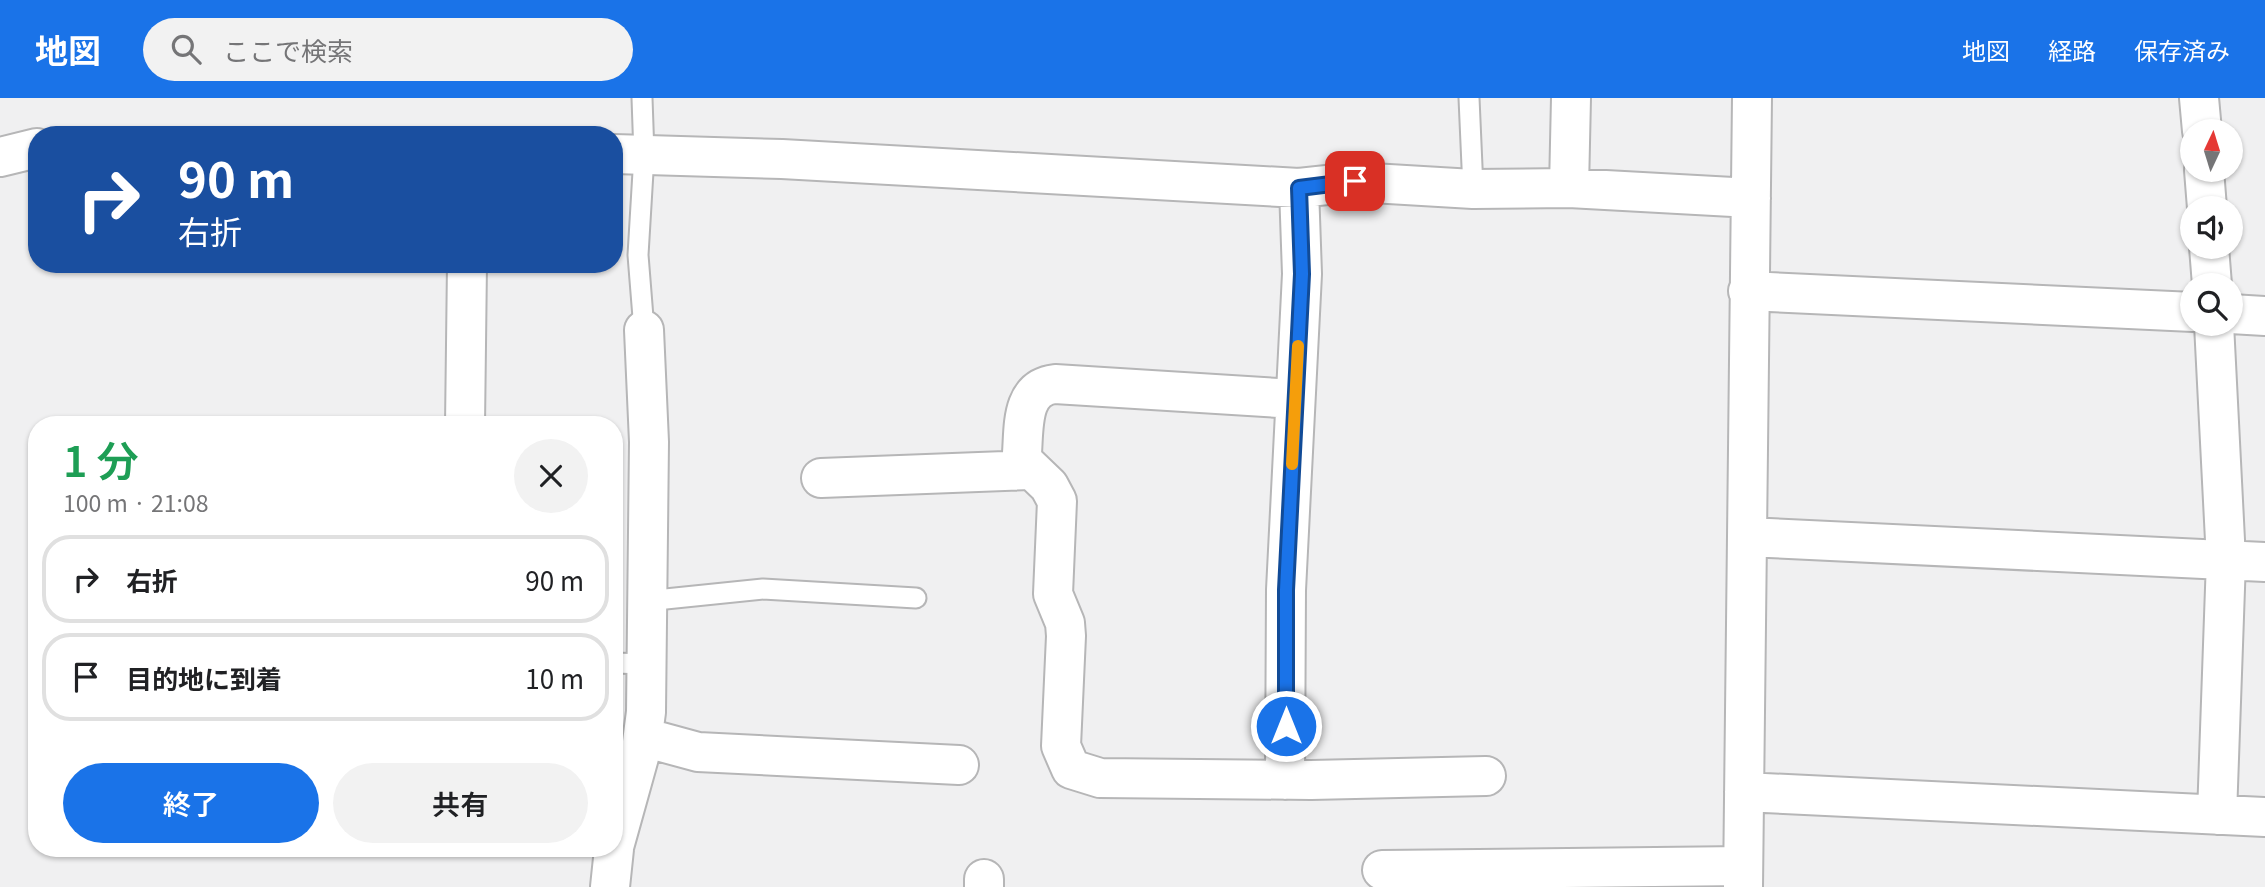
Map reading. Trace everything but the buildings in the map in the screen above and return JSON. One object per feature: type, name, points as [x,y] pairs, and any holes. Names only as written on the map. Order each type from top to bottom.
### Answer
[{"type":"street","points":[[1569,188],[1570,98]]},
{"type":"street","points":[[1382,870],[1743,876],[1752,98]]},
{"type":"street","points":[[2199,98],[2201,119]]},
{"type":"street","points":[[0,158],[28,150]]},
{"type":"street","points":[[629,154],[796,160],[1299,188],[1355,181],[1473,189],[1569,188],[1751,198]]},
{"type":"street","points":[[1285,780],[1286,590],[1302,274],[1299,188]]},
{"type":"street","points":[[465,416],[467,273]]},
{"type":"street","points":[[1748,291],[2180,311]]},
{"type":"street","points":[[2243,315],[2265,316]]},
{"type":"street","points":[[623,814],[643,737],[631,664],[646,601],[649,442],[644,330]]},
{"type":"street","points":[[2215,336],[2226,560],[2217,815]]},
{"type":"street","points":[[1294,399],[1046,385],[1031,396],[1027,405],[1022,453],[1030,470],[1049,486],[1057,501],[1053,594],[1065,623],[1061,746],[1071,769],[1100,778],[1285,780],[1486,776]]},
{"type":"street","points":[[821,478],[1030,470]]},
{"type":"street","points":[[1747,537],[2265,562]]},
{"type":"street","points":[[643,737],[698,752],[959,765]]},
{"type":"street","points":[[1744,792],[2265,817]]},
{"type":"street","points":[[610,887],[613,857]]},
{"type":"lane","points":[[642,98],[629,154],[644,330]]},
{"type":"lane","points":[[1469,98],[1473,189]]},
{"type":"lane","points":[[646,601],[763,589],[916,598]]},
{"type":"slow traffic","points":[[1292,464],[1298,346]]},
{"type":"route","points":[[1286,726],[1286,590],[1302,274],[1299,188],[1355,181]]}]
